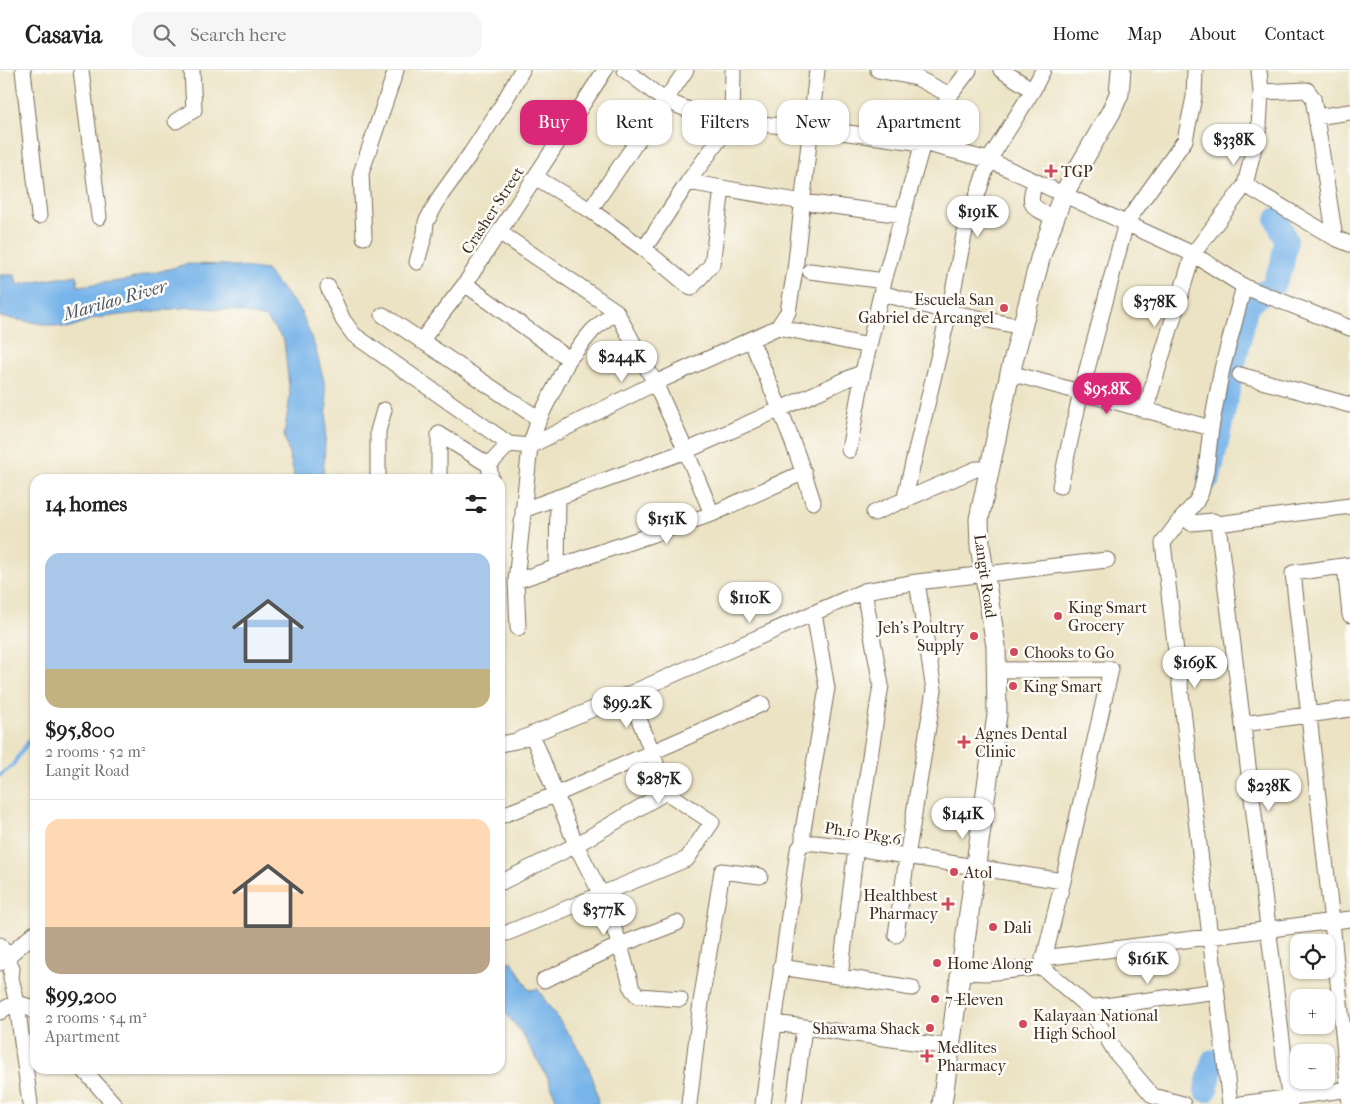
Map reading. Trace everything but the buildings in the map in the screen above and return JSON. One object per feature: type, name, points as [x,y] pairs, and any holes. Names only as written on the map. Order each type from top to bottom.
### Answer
[{"type":"main road","name":"Langit Road","points":[[942,1104],[997,715],[996,646],[984,574],[979,519],[1010,373],[1041,255],[1063,194],[1111,112],[1119,94],[1121,70]]},
{"type":"street","points":[[23,70],[39,216]]},
{"type":"street","points":[[81,70],[99,217]]},
{"type":"street","points":[[176,121],[194,110],[192,70]]},
{"type":"street","points":[[364,237],[360,173],[396,70]]},
{"type":"street","points":[[417,262],[429,216],[441,195],[504,102],[522,70]]},
{"type":"street","name":"Crasher Street","points":[[421,341],[465,284],[605,70]]},
{"type":"street","points":[[625,70],[664,100],[686,70]]},
{"type":"street","points":[[732,100],[733,70]]},
{"type":"street","points":[[814,100],[817,70]]},
{"type":"street","points":[[878,70],[917,78],[950,95]]},
{"type":"street","points":[[947,100],[969,70]]},
{"type":"street","points":[[1000,70],[1033,90]]},
{"type":"street","points":[[904,501],[949,312],[964,235],[989,160],[1033,90],[1043,70]]},
{"type":"street","points":[[1060,486],[1081,392],[1126,223],[1186,140],[1194,98],[1195,70]]},
{"type":"street","points":[[1145,411],[1193,254],[1245,184],[1260,127],[1261,92],[1259,70]]},
{"type":"street","points":[[1261,92],[1307,90],[1313,98],[1334,238]]},
{"type":"street","points":[[1316,117],[1350,112]]},
{"type":"street","points":[[590,210],[634,145]]},
{"type":"street","points":[[644,249],[688,182],[715,145]]},
{"type":"street","points":[[328,287],[343,320],[354,335],[509,444],[530,446],[655,382],[778,327],[788,312],[809,145]]},
{"type":"street","points":[[849,450],[863,372],[883,287],[922,145]]},
{"type":"street","points":[[931,145],[989,160],[1193,254],[1244,287],[1350,328]]},
{"type":"street","points":[[535,177],[590,210],[644,249],[691,288],[712,264],[722,189]]},
{"type":"street","points":[[688,182],[803,202],[903,215]]},
{"type":"street","points":[[1035,182],[1031,202],[1033,206],[1054,218]]},
{"type":"street","points":[[1245,184],[1334,238],[1350,244]]},
{"type":"street","points":[[499,232],[616,311],[655,382],[712,514]]},
{"type":"street","points":[[810,271],[883,287],[949,312],[1022,327]]},
{"type":"street","points":[[465,284],[569,359]]},
{"type":"street","points":[[1230,1104],[1162,544],[1196,502],[1201,492],[1222,369],[1244,287]]},
{"type":"street","points":[[518,628],[516,581],[530,446],[539,419],[569,359],[593,330],[616,311]]},
{"type":"street","points":[[383,315],[539,419]]},
{"type":"street","points":[[778,327],[869,346]]},
{"type":"street","points":[[751,340],[780,409],[804,472],[813,502]]},
{"type":"street","points":[[523,510],[686,451],[863,372]]},
{"type":"street","points":[[1010,373],[1211,428]]},
{"type":"street","points":[[1240,375],[1350,405]]},
{"type":"street","points":[[378,474],[378,431],[384,410]]},
{"type":"street","points":[[439,474],[440,434],[490,472],[509,444]]},
{"type":"street","points":[[874,513],[976,469],[989,469]]},
{"type":"street","points":[[516,581],[712,514],[804,472]]},
{"type":"street","points":[[557,567],[558,497]]},
{"type":"street","points":[[1191,523],[1213,521],[1218,524],[1350,506]]},
{"type":"street","points":[[1218,524],[1290,1100]]},
{"type":"street","points":[[505,743],[516,741],[629,694],[864,591],[917,582],[1107,560]]},
{"type":"street","points":[[1241,1104],[1349,1094],[1332,922],[1292,573],[1347,565],[1350,615]]},
{"type":"street","points":[[896,934],[934,690],[917,582]]},
{"type":"street","points":[[840,977],[856,848],[881,685],[864,591]]},
{"type":"street","points":[[763,1104],[798,850],[803,843],[803,830],[827,688],[814,613]]},
{"type":"street","points":[[997,670],[1111,669],[1063,881],[1042,963]]},
{"type":"street","points":[[507,933],[687,859],[712,822],[666,792],[629,694]]},
{"type":"street","points":[[505,814],[557,794],[762,704]]},
{"type":"street","points":[[1243,724],[1350,710]]},
{"type":"street","points":[[532,734],[576,845],[601,894],[620,945],[632,989],[638,996],[680,999]]},
{"type":"street","points":[[505,880],[576,845],[666,792]]},
{"type":"street","name":"Ph.10 Pkg.6","points":[[803,843],[856,848],[1063,881]]},
{"type":"street","points":[[689,1104],[701,1002],[722,871],[760,876]]},
{"type":"street","points":[[961,972],[986,972],[1210,936],[1350,919]]},
{"type":"street","points":[[544,980],[620,945],[677,923]]},
{"type":"street","points":[[30,936],[2,955],[12,968],[11,978],[17,1003],[30,1104]]},
{"type":"street","points":[[1042,963],[1089,1008],[1116,1053],[1153,1096],[1182,1104]]},
{"type":"street","points":[[781,967],[912,988]]},
{"type":"street","points":[[1089,1008],[1210,992]]},
{"type":"street","points":[[0,1012],[5,1007],[17,1003],[25,1004],[30,1008]]},
{"type":"street","points":[[775,1023],[950,1047]]},
{"type":"street","points":[[794,1104],[804,1028]]},
{"type":"street","points":[[88,1074],[114,1104]]},
{"type":"water","name":"Marilao River","points":[[187,264],[226,265],[266,270],[301,311],[315,347],[325,385],[327,408],[323,474],[294,474],[284,435],[290,397],[284,340],[266,318],[231,310],[189,307],[96,318],[68,328],[0,317],[0,275],[15,275],[17,285],[77,275],[78,286],[127,280]]},
{"type":"water","points":[[512,961],[529,990],[538,989],[575,1044],[590,1072],[598,1104],[558,1104],[548,1078],[521,1032],[505,1012],[505,963]]},
{"type":"waterway","points":[[1209,478],[1247,304],[1272,287],[1282,265],[1286,241],[1277,219]]},
{"type":"waterway","points":[[0,775],[12,766],[30,739]]},
{"type":"waterway","points":[[1206,1090],[1213,1061]]},
{"type":"place","name":"TGP","points":[[1051,171]]},
{"type":"place","name":"Escuela San Gabriel de Arcangel","points":[[1004,308]]},
{"type":"place","name":"King Smart Grocery","points":[[1058,616]]},
{"type":"place","name":"Jeh's Poultry Supply","points":[[974,636]]},
{"type":"place","name":"Chooks to Go","points":[[1014,652]]},
{"type":"place","name":"King Smart","points":[[1013,686]]},
{"type":"place","name":"Agnes Dental Clinic","points":[[964,742]]},
{"type":"place","name":"Atol","points":[[954,872]]},
{"type":"place","name":"Healthbest Pharmacy","points":[[948,904]]},
{"type":"place","name":"Dali","points":[[993,927]]},
{"type":"place","name":"Home Along","points":[[937,963]]},
{"type":"place","name":"7-Eleven","points":[[935,999]]},
{"type":"place","name":"Kalayaan National High School","points":[[1023,1024]]},
{"type":"place","name":"Shawama Shack","points":[[930,1028]]},
{"type":"place","name":"Medlites Pharmacy","points":[[927,1056]]}]
